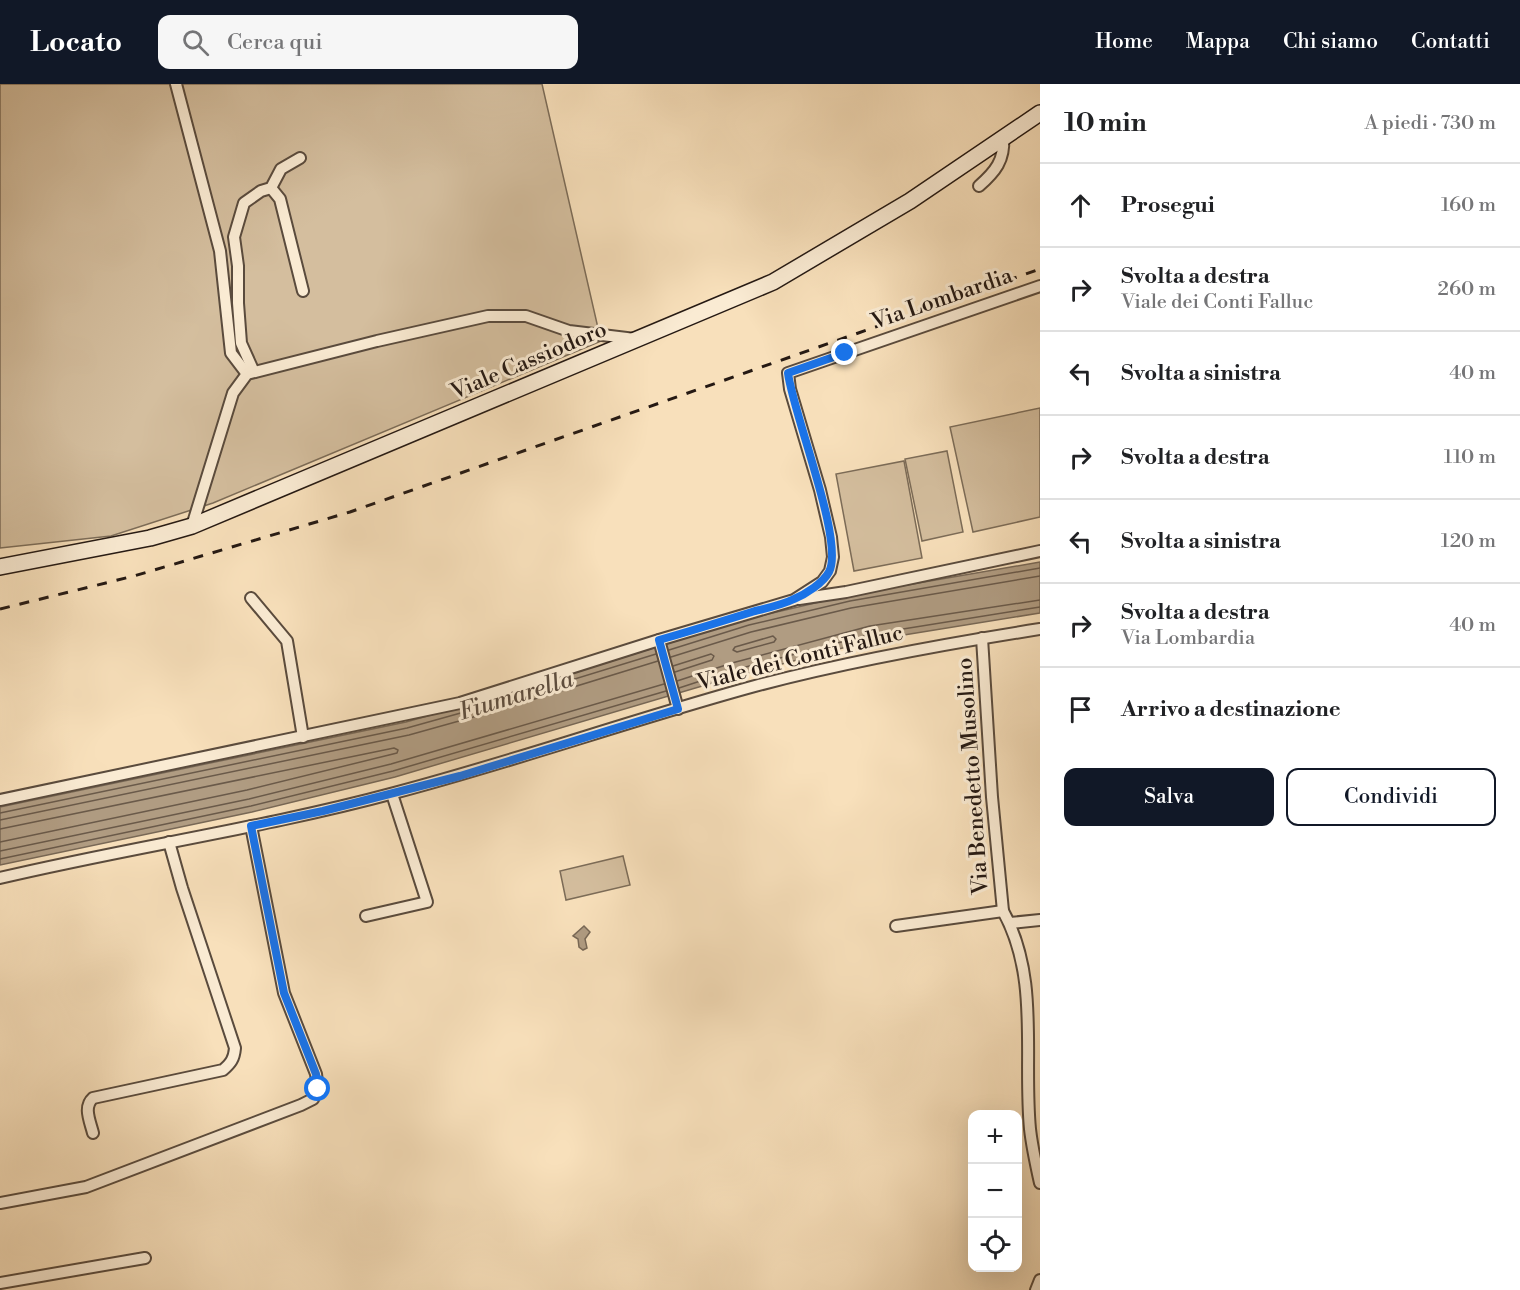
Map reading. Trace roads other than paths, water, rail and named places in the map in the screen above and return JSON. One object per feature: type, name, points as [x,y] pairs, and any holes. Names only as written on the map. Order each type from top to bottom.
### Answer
[{"type":"main road","name":"Viale Cassiodoro","points":[[0,567],[150,538],[192,526],[773,282],[910,201],[1003,138],[1039,117]]},
{"type":"street","points":[[176,84],[220,251],[231,353],[250,373]]},
{"type":"street","points":[[979,186],[999,165],[1004,150],[1003,138]]},
{"type":"street","points":[[250,373],[241,343],[238,266],[234,237],[244,203],[261,191],[271,188],[281,169],[300,158]]},
{"type":"street","points":[[271,188],[280,199],[303,291]]},
{"type":"street","name":"Via Lombardia","points":[[794,600],[822,582],[830,571],[833,545],[817,480],[790,389],[788,373],[1040,286]]},
{"type":"street","points":[[192,526],[233,393],[250,373],[488,316],[526,316],[569,331],[639,339]]},
{"type":"street","points":[[0,800],[460,704],[794,600],[846,592],[1040,551]]},
{"type":"street","points":[[250,598],[287,641],[303,737]]},
{"type":"street","name":"Viale dei Conti Falluc","points":[[0,878],[392,794],[460,776],[755,686],[837,666],[1040,629]]},
{"type":"street","name":"Via Benedetto Musolino","points":[[982,638],[992,797],[1003,911],[1010,923],[1027,978],[1030,1128],[1040,1183]]},
{"type":"street","points":[[659,642],[678,709]]},
{"type":"street","points":[[366,916],[427,902],[392,794]]},
{"type":"street","points":[[0,1203],[86,1186],[313,1099],[318,1089],[316,1074],[284,993],[251,826]]},
{"type":"street","points":[[93,1133],[88,1109],[93,1098],[223,1070],[231,1063],[234,1056],[235,1048],[169,842]]},
{"type":"street","name":"Via Benedetto Musolino","points":[[896,926],[1003,911]]},
{"type":"street","points":[[1010,923],[1040,920]]},
{"type":"street","points":[[0,1283],[145,1258]]},
{"type":"street","points":[[1036,1290],[1040,1280]]},
{"type":"water","name":"Fiumarella","points":[[1040,562],[1040,613],[873,640],[736,676],[395,777],[252,812],[0,865],[0,807],[406,722],[747,619],[849,595]]},
{"type":"water","points":[[584,926],[590,932],[585,939],[587,948],[583,950],[579,947],[578,939],[573,936]]},
{"type":"railway","points":[[0,609],[134,576],[350,512],[1040,269]]}]
